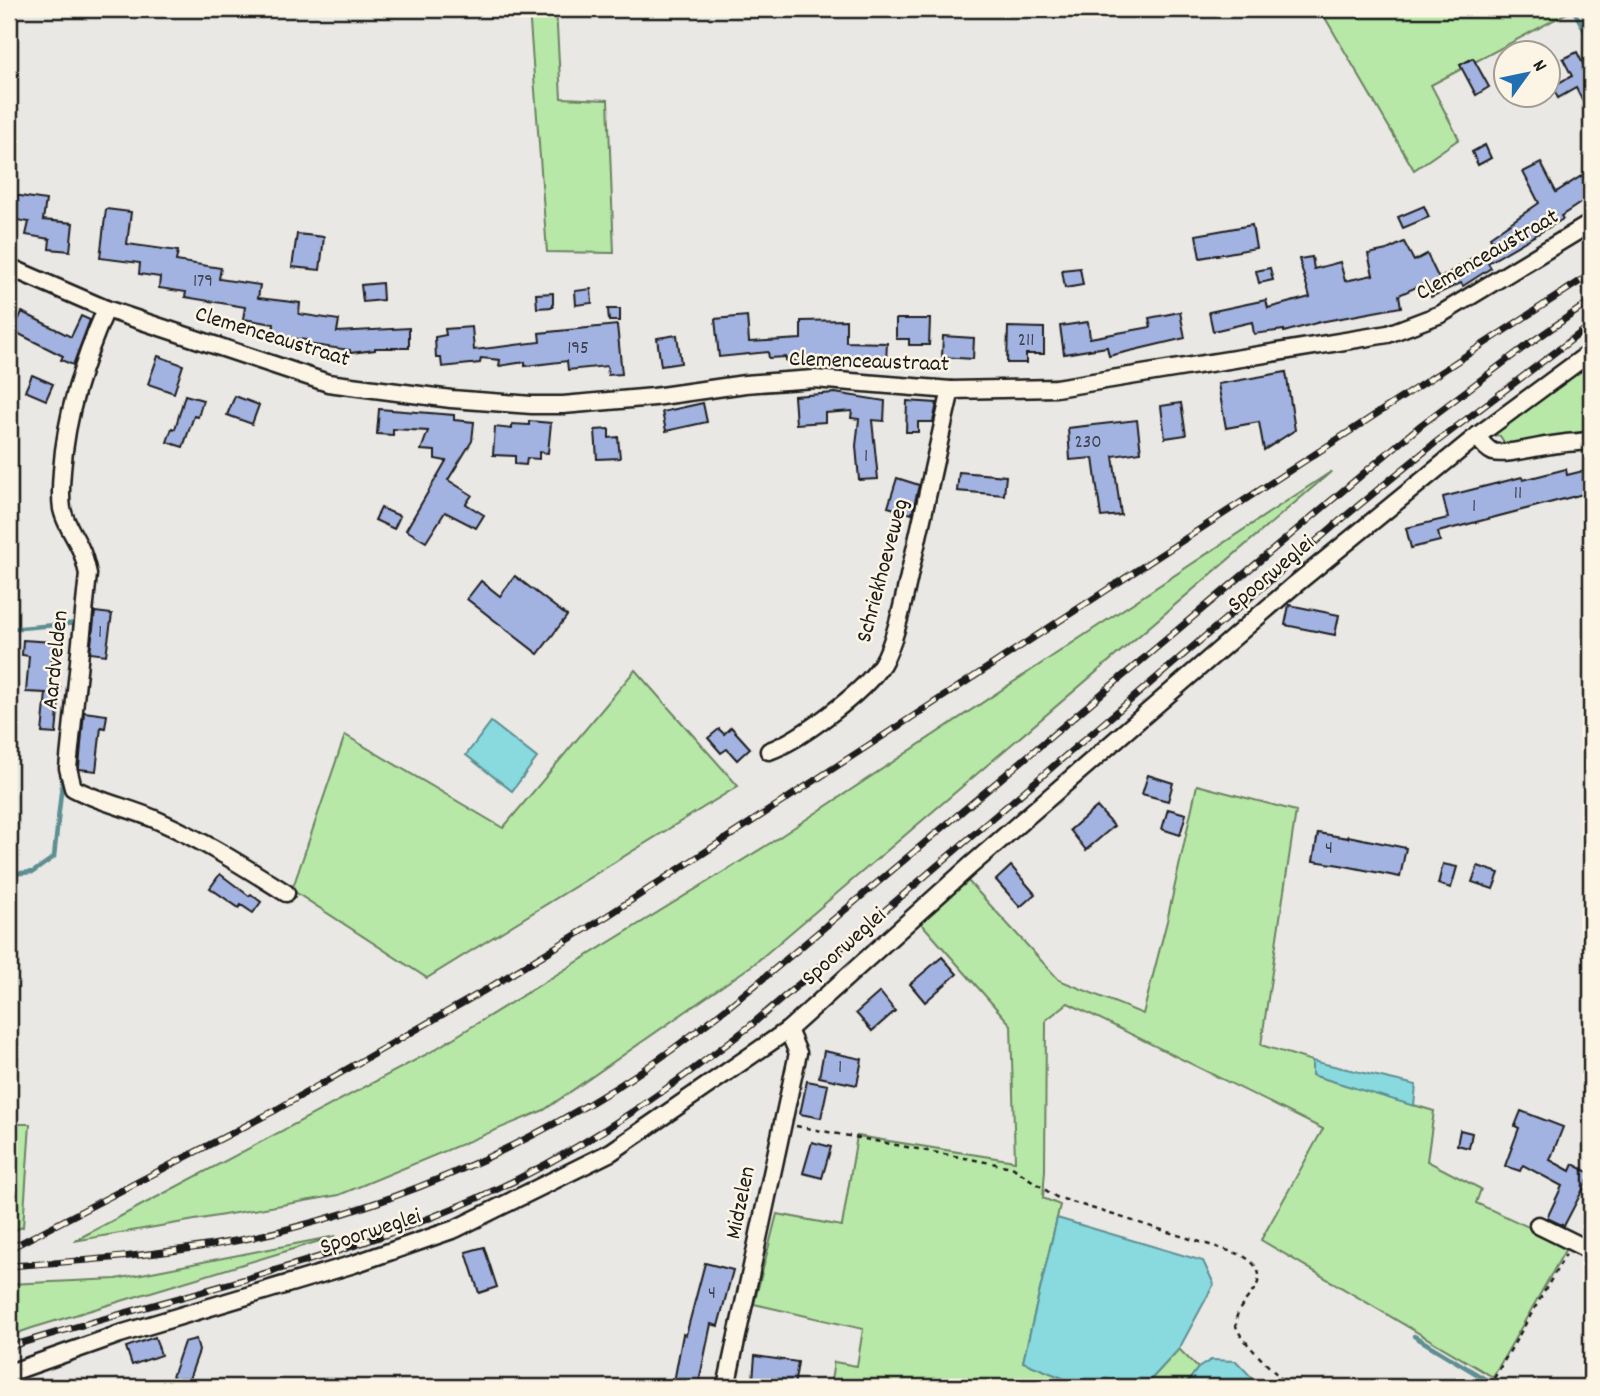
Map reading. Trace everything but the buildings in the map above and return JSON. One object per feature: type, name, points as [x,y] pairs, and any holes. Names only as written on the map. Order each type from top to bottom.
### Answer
[{"type":"street","name":"Clemenceaustraat","points":[[9,267],[106,309],[328,383],[451,399],[563,405],[654,397],[745,384],[814,379],[951,390],[1056,388],[1388,334],[1441,314],[1591,223]]},
{"type":"street","name":"Aardvelden","points":[[106,309],[84,363],[71,407],[64,447],[61,489],[66,522],[81,550],[88,574],[68,768],[73,788],[90,797],[168,825],[223,853],[286,893]]},
{"type":"street","name":"Spoorweglei","points":[[9,1373],[120,1334],[354,1264],[455,1229],[611,1152],[788,1030],[969,867],[1292,587],[1477,436],[1591,352]]},
{"type":"street","name":"Schriekhoeveweg","points":[[769,751],[781,747],[841,704],[869,681],[883,662],[904,599],[951,390]]},
{"type":"street","points":[[1477,436],[1486,448],[1499,453],[1560,443],[1572,445],[1591,440]]},
{"type":"street","name":"Midzelen","points":[[726,1387],[798,1053],[788,1030]]},
{"type":"street","points":[[1538,1225],[1591,1251]]},
{"type":"path","points":[[783,1124],[1012,1167],[1056,1197],[1242,1255],[1252,1262],[1259,1273],[1258,1282],[1237,1317],[1238,1330],[1290,1387]]},
{"type":"path","points":[[1490,1384],[1573,1242]]},
{"type":"green space","points":[[529,9],[556,9],[561,98],[608,100],[614,253],[547,252]]},
{"type":"green space","points":[[1320,9],[1567,9],[1569,12],[1520,38],[1492,38],[1492,53],[1431,85],[1459,139],[1414,170]]},
{"type":"green space","points":[[1591,361],[1591,433],[1526,445],[1518,442],[1506,445],[1500,436],[1490,435]]},
{"type":"green space","points":[[1332,471],[754,964],[544,1110],[339,1195],[74,1241],[429,1053],[772,842]]},
{"type":"green space","points":[[635,670],[738,786],[427,978],[292,890],[345,735],[503,828]]},
{"type":"green space","points":[[1197,785],[1296,811],[1261,1045],[1312,1061],[1312,1075],[1434,1111],[1427,1161],[1481,1189],[1476,1203],[1568,1245],[1493,1377],[1261,1240],[1323,1129],[1068,1003],[1046,1020],[1043,1198],[1060,1205],[1023,1362],[1075,1383],[1101,1387],[830,1387],[834,1362],[857,1366],[863,1329],[754,1304],[777,1214],[842,1226],[857,1136],[1015,1161],[1011,1025],[921,923],[968,881],[1059,980],[1143,1014]]},
{"type":"green space","points":[[9,1124],[30,1124],[23,1227],[9,1232]]},
{"type":"green space","points":[[336,1236],[9,1336],[9,1284],[116,1279]]},
{"type":"green space","points":[[1179,1349],[1198,1368],[1184,1387],[1144,1387]]},
{"type":"water","points":[[491,722],[537,758],[512,791],[466,755]]},
{"type":"water","points":[[1312,1061],[1416,1085],[1414,1106],[1312,1075]]},
{"type":"water","points":[[1057,1218],[1203,1261],[1214,1284],[1179,1349],[1144,1387],[1101,1387],[1075,1383],[1023,1362]]},
{"type":"water","points":[[1211,1360],[1236,1361],[1261,1387],[1184,1387],[1198,1368]]},
{"type":"waterway","points":[[1573,9],[1591,42]]},
{"type":"waterway","points":[[9,629],[78,623]]},
{"type":"waterway","points":[[9,874],[33,872],[54,857],[63,774]]},
{"type":"waterway","points":[[1414,1336],[1498,1387]]},
{"type":"railway","points":[[9,1249],[274,1111],[487,989],[607,916],[1591,274]]},
{"type":"railway","points":[[9,1266],[122,1257],[207,1246],[286,1230],[336,1216],[385,1200],[481,1161],[617,1087],[676,1047],[770,973],[1421,425],[1523,348],[1591,301]]},
{"type":"railway","points":[[9,1347],[330,1254],[393,1232],[516,1180],[607,1128],[666,1089],[750,1026],[1342,519],[1435,443],[1591,325]]}]
